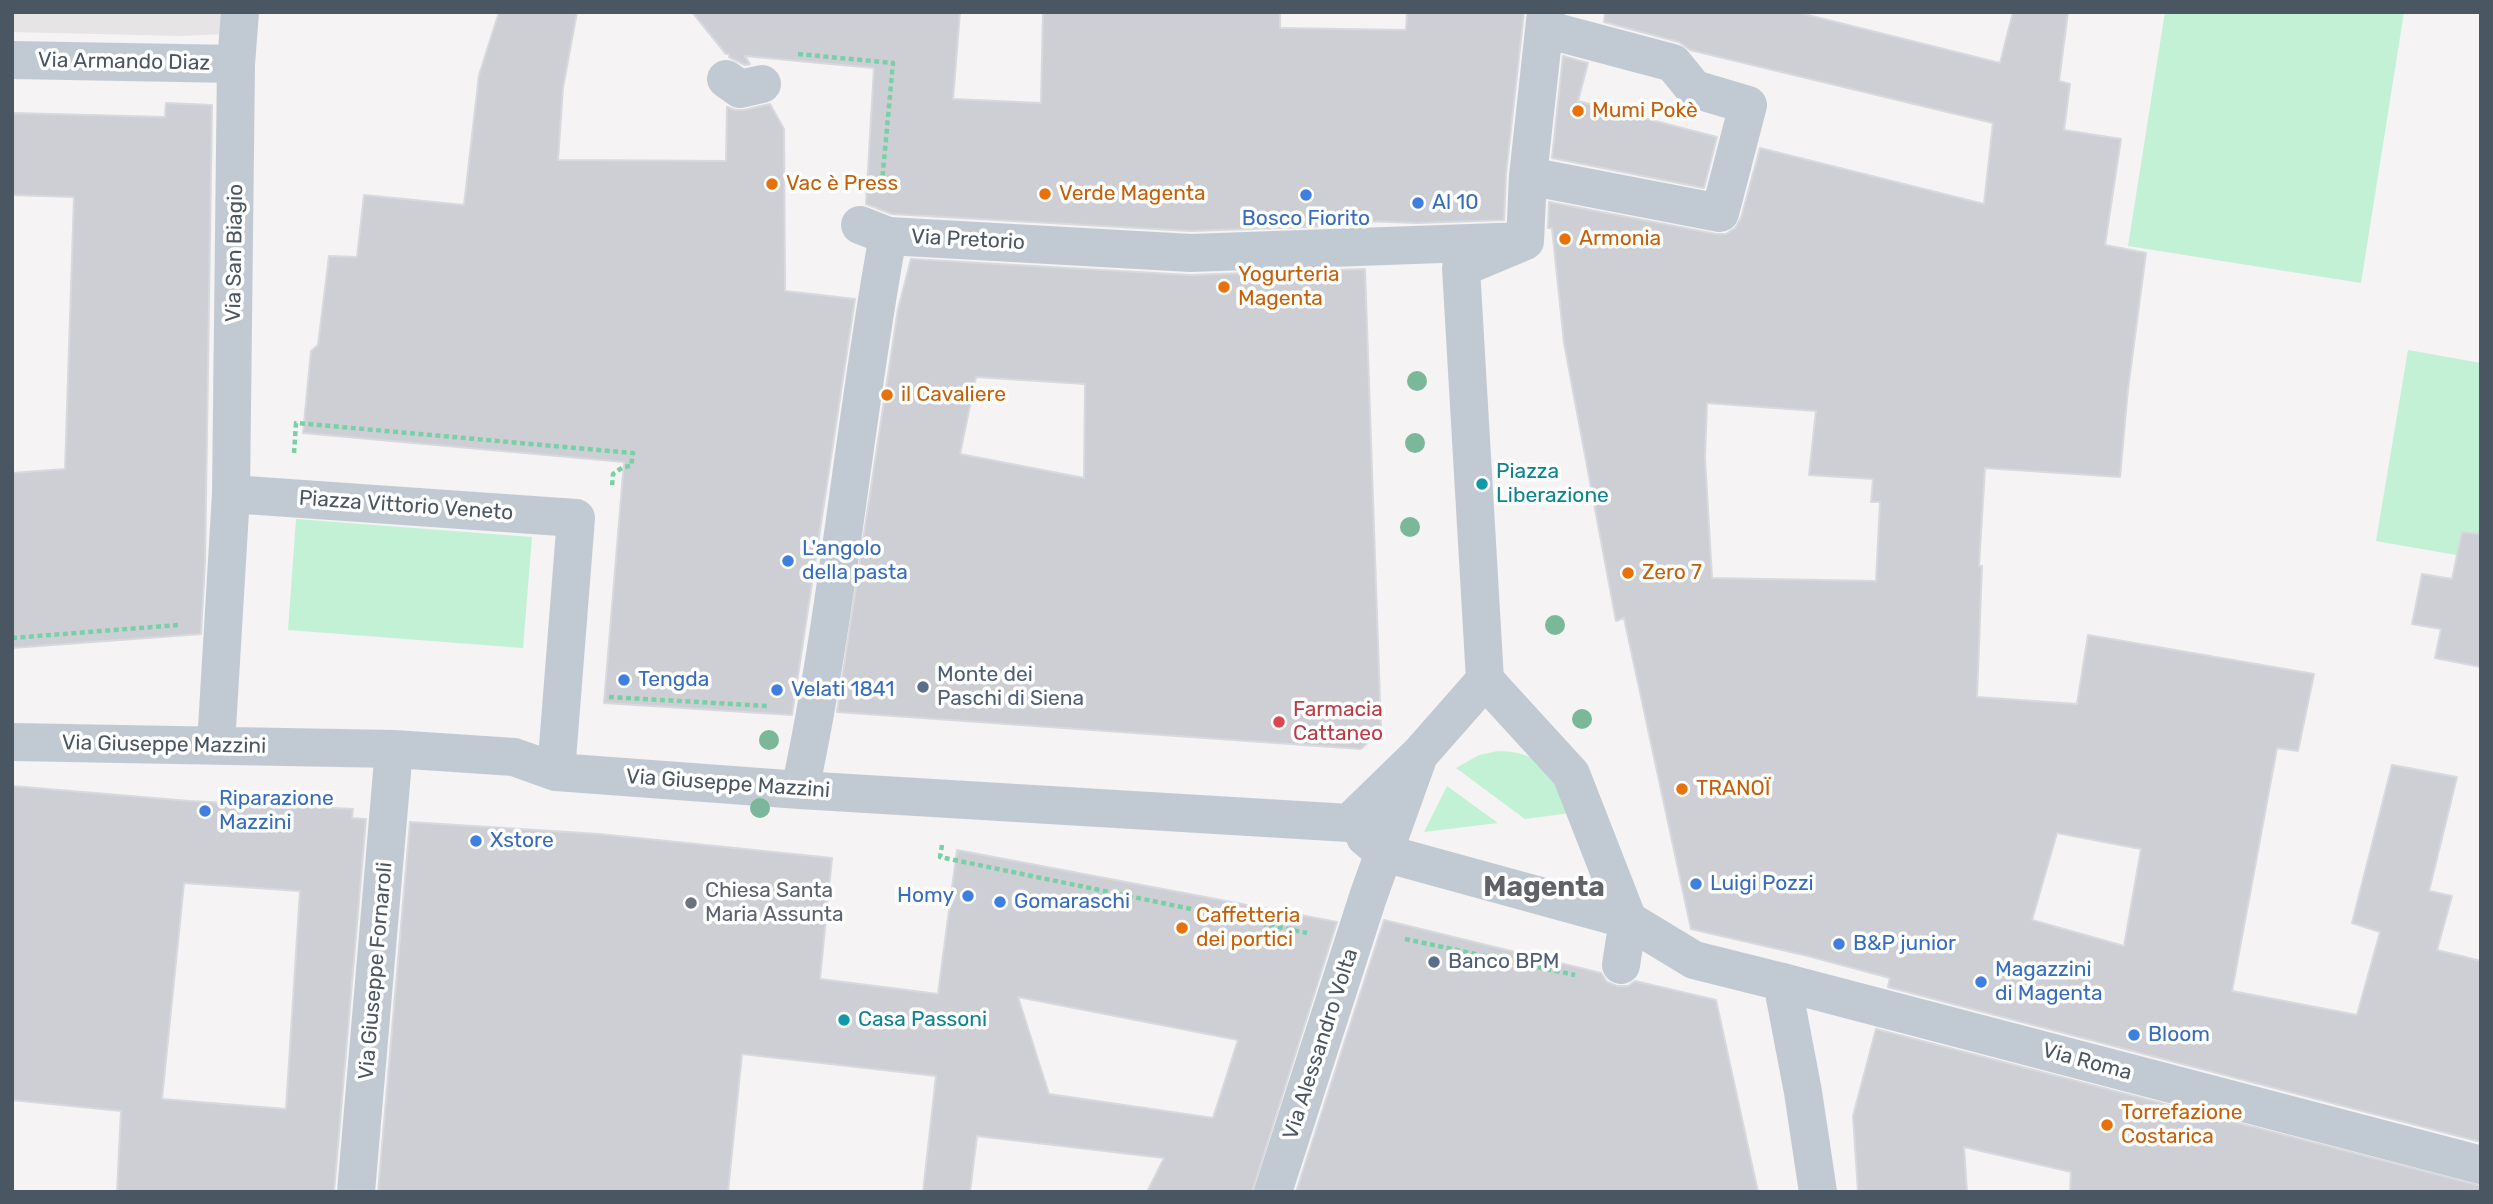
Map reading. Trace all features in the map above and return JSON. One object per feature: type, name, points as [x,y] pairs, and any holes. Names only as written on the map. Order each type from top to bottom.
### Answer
[{"type":"street","name":"Via San Biagio","points":[[231,494],[236,64],[240,12]]},
{"type":"street","points":[[1528,176],[1720,213],[1748,105],[1693,89],[1673,63],[1546,20],[1528,176],[1525,241],[1461,268],[1485,681],[1571,774],[1629,920],[1621,965]]},
{"type":"street","name":"Via Armando Diaz","points":[[12,60],[236,64]]},
{"type":"street","name":"Via Pretorio","points":[[800,790],[816,717],[875,307],[874,230],[1191,253],[1525,241]]},
{"type":"street","points":[[216,745],[231,494]]},
{"type":"street","name":"Piazza Vittorio Veneto","points":[[231,494],[576,517],[556,772]]},
{"type":"street","points":[[1485,681],[1419,755],[1349,823],[1384,853],[1629,920]]},
{"type":"street","name":"Via Giuseppe Mazzini","points":[[12,742],[394,749],[514,757],[556,772],[800,790],[1349,823]]},
{"type":"street","name":"Via Giuseppe Fornaroli","points":[[356,1192],[394,749]]},
{"type":"street","points":[[1384,853],[1419,755]]},
{"type":"street","name":"Via Alessandro Volta","points":[[1273,1192],[1384,853]]},
{"type":"street","name":"Via Roma","points":[[1629,920],[1694,960],[2481,1165]]},
{"type":"street","points":[[1782,982],[1801,1080],[1818,1192]]},
{"type":"path","points":[[789,53],[893,63],[882,184]]},
{"type":"path","points":[[303,424],[633,453],[631,466],[624,467]]},
{"type":"path","points":[[12,638],[178,625]]},
{"type":"path","points":[[604,697],[772,706]]},
{"type":"path","points":[[956,860],[1311,934]]},
{"type":"path","points":[[1392,936],[1577,976]]},
{"type":"shaded area","points":[[12,12],[226,12],[225,34],[181,36],[12,32]]},
{"type":"green space","points":[[2165,12],[2404,12],[2361,283],[2128,246]]},
{"type":"green space","points":[[2408,350],[2481,363],[2479,559],[2376,541]]},
{"type":"green space","points":[[296,519],[532,537],[523,648],[288,630]]},
{"type":"green space","points":[[1498,751],[1514,752],[1537,761],[1551,777],[1570,813],[1525,819],[1456,768],[1479,755]]},
{"type":"green space","points":[[1447,786],[1498,823],[1424,832]]},
{"type":"building","points":[[499,12],[577,12],[563,88],[558,160],[726,161],[727,107],[744,110],[770,104],[784,129],[785,291],[855,299],[792,715],[604,703],[624,462],[303,433],[311,351],[318,345],[329,256],[357,257],[364,195],[464,205],[479,75]]},
{"type":"building","points":[[692,12],[960,12],[953,99],[1041,103],[1043,12],[1280,12],[1280,28],[1406,30],[1407,12],[1524,12],[1506,174],[1504,220],[1417,223],[1363,221],[1363,225],[1191,231],[892,214],[866,204],[874,68],[745,56],[750,64],[745,65],[726,54]]},
{"type":"building","points":[[1605,12],[1796,12],[2000,63],[2013,12],[2068,12],[2059,81],[2070,84],[2064,130],[2121,139],[2105,245],[2146,253],[2128,389],[2120,477],[1985,468],[1979,566],[1982,566],[1977,697],[2077,704],[2088,635],[2314,674],[2298,751],[2277,748],[2232,991],[2357,1015],[2380,932],[2352,923],[2392,765],[2457,777],[2429,891],[2452,896],[2437,950],[2481,961],[2481,1142],[1888,987],[1890,978],[1691,929],[1624,618],[1616,621],[1564,343],[1552,228],[1548,228],[1549,202],[1726,234],[1735,228],[1741,218],[1760,148],[1984,204],[1993,123],[1690,50],[1679,42],[1604,22]],"holes":[[[1707,403],[1816,411],[1809,475],[1873,479],[1871,502],[1880,502],[1876,581],[1712,578],[1705,458]],[[2057,833],[2141,849],[2124,946],[2032,920]]]},
{"type":"building","points":[[1563,56],[1588,63],[1578,101],[1717,137],[1704,188],[1552,158]]},
{"type":"building","points":[[166,103],[212,105],[205,562],[201,634],[12,648],[12,473],[65,469],[74,197],[12,195],[12,113],[165,117]]},
{"type":"building","points":[[911,259],[1190,275],[1365,269],[1381,730],[1361,749],[837,712],[898,309]],"holes":[[[976,377],[1085,384],[1084,478],[960,454]]]},
{"type":"building","points":[[2462,532],[2481,534],[2481,667],[2435,658],[2441,629],[2412,624],[2422,574],[2452,579]]},
{"type":"building","points":[[12,786],[189,801],[353,809],[352,818],[366,819],[334,1192],[117,1192],[121,1111],[12,1100]],"holes":[[[184,883],[300,891],[286,1109],[162,1099]]]},
{"type":"building","points":[[410,822],[599,834],[832,858],[820,979],[938,994],[957,850],[1337,922],[1252,1192],[1147,1192],[1164,1158],[977,1136],[970,1192],[923,1192],[936,1076],[742,1054],[728,1192],[378,1192]],"holes":[[[1018,997],[1238,1040],[1213,1118],[1049,1094]]]},
{"type":"building","points":[[1384,920],[1601,973],[1607,982],[1617,986],[1628,986],[1635,981],[1716,1000],[1758,1192],[1296,1192]]},
{"type":"building","points":[[1876,1029],[2481,1186],[2481,1192],[2070,1192],[2071,1172],[1964,1147],[1967,1192],[1858,1192],[1853,1116]]},
{"type":"place","name":"Mumi Pokè","points":[[1578,111]]},
{"type":"place","name":"Vac è Press","points":[[772,184]]},
{"type":"place","name":"Verde Magenta","points":[[1045,194]]},
{"type":"place","name":"Bosco Fiorito","points":[[1306,195]]},
{"type":"place","name":"Al 10","points":[[1418,203]]},
{"type":"place","name":"Armonia","points":[[1565,239]]},
{"type":"place","name":"Yogurteria Magenta","points":[[1224,287]]},
{"type":"place","name":"il Cavaliere","points":[[887,395]]},
{"type":"place","name":"Piazza Liberazione","points":[[1482,484]]},
{"type":"place","name":"L'angolo della pasta","points":[[788,561]]},
{"type":"place","name":"Zero 7","points":[[1628,573]]},
{"type":"place","name":"Tengda","points":[[624,680]]},
{"type":"place","name":"Monte dei Paschi di Siena","points":[[923,687]]},
{"type":"place","name":"Velati 1841","points":[[777,690]]},
{"type":"place","name":"Farmacia Cattaneo","points":[[1279,722]]},
{"type":"place","name":"TRANOÏ","points":[[1682,789]]},
{"type":"place","name":"Riparazione Mazzini","points":[[205,811]]},
{"type":"place","name":"Xstore","points":[[476,841]]},
{"type":"place","name":"Luigi Pozzi","points":[[1696,884]]},
{"type":"place","name":"Homy","points":[[968,896]]},
{"type":"place","name":"Gomaraschi","points":[[1000,902]]},
{"type":"place","name":"Chiesa Santa Maria Assunta","points":[[691,903]]},
{"type":"place","name":"Caffetteria dei portici","points":[[1182,928]]},
{"type":"place","name":"B&P junior","points":[[1839,944]]},
{"type":"place","name":"Banco BPM","points":[[1434,962]]},
{"type":"place","name":"Magazzini di Magenta","points":[[1981,982]]},
{"type":"place","name":"Casa Passoni","points":[[844,1020]]},
{"type":"place","name":"Bloom","points":[[2134,1035]]},
{"type":"place","name":"Torrefazione Costarica","points":[[2107,1125]]},
{"type":"district","name":"Magenta","points":[[1544,888]]}]
